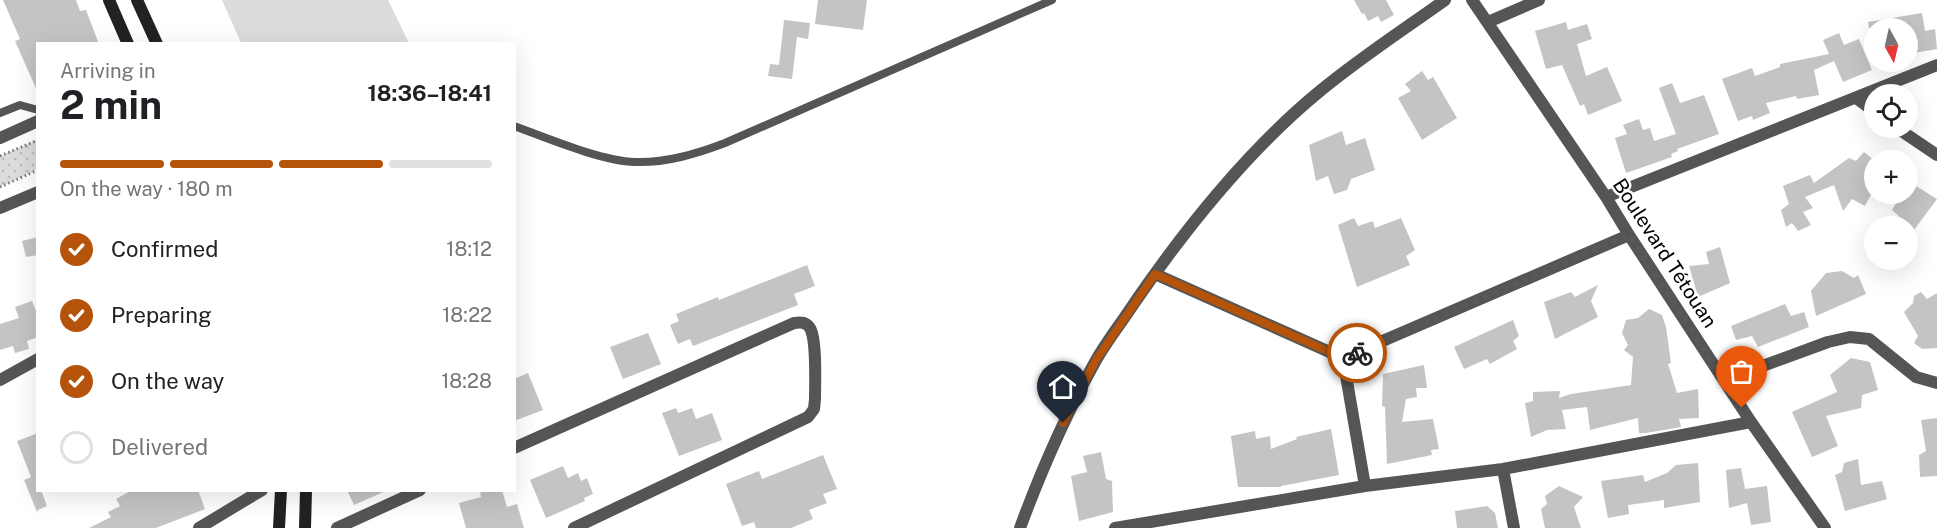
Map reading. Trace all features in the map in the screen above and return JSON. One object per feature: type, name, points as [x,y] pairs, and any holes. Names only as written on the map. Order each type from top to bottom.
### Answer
[{"type":"main road","points":[[109,0],[127,42]]},
{"type":"main road","points":[[137,0],[156,42]]},
{"type":"main road","points":[[279,528],[281,492]]},
{"type":"main road","points":[[305,528],[306,492]]},
{"type":"street","points":[[1020,528],[1063,423],[1096,360],[1155,274],[1226,183],[1278,129],[1320,91],[1445,0]]},
{"type":"street","name":"Boulevard Tétouan","points":[[1472,0],[1606,197],[1751,422],[1825,528]]},
{"type":"street","points":[[1488,22],[1539,0]]},
{"type":"street","points":[[1606,197],[1937,65]]},
{"type":"street","points":[[1856,98],[1864,104]]},
{"type":"street","points":[[0,138],[36,122]]},
{"type":"street","points":[[1912,138],[1937,155]]},
{"type":"street","points":[[0,208],[36,193]]},
{"type":"street","points":[[1155,274],[1343,358],[1629,235]]},
{"type":"street","points":[[516,447],[794,323],[804,323],[809,326],[813,339],[815,399],[814,409],[808,417],[574,528]]},
{"type":"street","points":[[1724,380],[1828,342],[1861,337],[1876,343],[1916,377],[1937,383]]},
{"type":"street","points":[[1343,358],[1365,486]]},
{"type":"street","points":[[0,380],[36,360]]},
{"type":"street","points":[[1115,528],[1365,486],[1503,470],[1751,422]]},
{"type":"street","points":[[1503,470],[1514,528]]},
{"type":"street","points":[[199,528],[259,492]]},
{"type":"street","points":[[337,528],[416,492]]},
{"type":"lane","points":[[516,127],[598,155],[633,162],[688,156],[725,143],[1052,0]]},
{"type":"lane","points":[[0,113],[20,105],[36,109]]},
{"type":"path","points":[[0,156],[36,141]]},
{"type":"path","points":[[0,187],[36,172]]},
{"type":"shaded area","points":[[222,0],[388,0],[409,42],[241,42]]},
{"type":"shaded area","points":[[36,140],[36,170],[0,187],[0,156]]},
{"type":"building","points":[[3,0],[76,0],[80,11],[86,10],[98,42],[36,42],[36,88],[15,41],[20,39]]},
{"type":"building","points":[[818,0],[867,0],[863,30],[815,24]]},
{"type":"building","points":[[1354,0],[1386,0],[1394,15],[1381,22],[1378,16],[1368,21]]},
{"type":"building","points":[[1922,13],[1925,31],[1935,29],[1937,49],[1918,52],[1918,18],[1892,18]]},
{"type":"building","points":[[784,20],[810,23],[808,39],[797,37],[792,79],[768,76],[770,64],[779,65]]},
{"type":"building","points":[[1566,22],[1568,30],[1587,24],[1592,39],[1577,44],[1586,76],[1607,67],[1622,101],[1588,115],[1584,104],[1580,106],[1562,65],[1546,69],[1535,31]]},
{"type":"building","points":[[1839,33],[1844,45],[1859,39],[1864,51],[1864,72],[1867,72],[1843,82],[1834,61],[1814,70],[1819,95],[1797,99],[1796,96],[1766,103],[1770,113],[1753,120],[1752,116],[1738,121],[1722,79],[1752,68],[1755,76],[1780,67],[1780,64],[1829,54],[1823,40]]},
{"type":"building","points":[[1422,71],[1428,80],[1433,77],[1457,118],[1422,140],[1398,98],[1411,91],[1405,84]]},
{"type":"building","points":[[1672,83],[1680,103],[1704,95],[1719,134],[1677,149],[1678,151],[1671,154],[1672,157],[1626,173],[1615,138],[1627,134],[1623,125],[1639,119],[1643,130],[1650,128],[1654,141],[1676,134],[1659,88]]},
{"type":"building","points":[[1342,131],[1346,145],[1365,138],[1375,170],[1351,179],[1347,190],[1334,194],[1328,176],[1316,181],[1309,145]]},
{"type":"building","points":[[1864,152],[1865,206],[1852,199],[1843,211],[1834,185],[1805,197],[1813,208],[1803,212],[1811,225],[1798,231],[1792,223],[1786,227],[1781,210],[1789,204],[1783,186],[1810,175],[1814,183],[1849,158],[1856,161]]},
{"type":"building","points":[[1918,187],[1937,199],[1918,225],[1918,216],[1899,216],[1892,210],[1895,204],[1918,204]]},
{"type":"building","points":[[1354,218],[1358,226],[1373,221],[1375,228],[1401,218],[1415,250],[1406,256],[1410,265],[1357,287],[1338,225]]},
{"type":"building","points":[[36,238],[36,255],[26,257],[22,241]]},
{"type":"building","points":[[1720,247],[1730,283],[1698,297],[1689,266],[1709,264],[1706,252]]},
{"type":"building","points":[[807,265],[815,286],[794,294],[798,305],[693,346],[690,339],[678,344],[670,325],[679,321],[676,314],[718,297],[719,300]]},
{"type":"building","points":[[1842,271],[1854,278],[1858,275],[1866,294],[1816,316],[1811,291],[1826,273]]},
{"type":"building","points":[[1598,285],[1591,301],[1598,317],[1555,339],[1544,302],[1571,292],[1575,297]]},
{"type":"building","points":[[1921,292],[1927,299],[1937,293],[1937,348],[1922,349],[1914,343],[1918,336],[1904,312],[1913,303],[1914,296]]},
{"type":"building","points":[[32,301],[36,311],[36,338],[27,341],[29,349],[15,353],[13,346],[0,350],[0,324],[19,318],[15,307]]},
{"type":"building","points":[[1785,304],[1791,316],[1804,312],[1809,327],[1758,347],[1752,336],[1736,340],[1731,326]]},
{"type":"building","points":[[1649,309],[1662,315],[1666,327],[1671,363],[1668,364],[1677,393],[1698,389],[1699,418],[1679,419],[1681,427],[1646,433],[1639,433],[1638,418],[1590,430],[1587,407],[1562,410],[1566,429],[1547,430],[1531,437],[1525,403],[1533,401],[1533,392],[1560,391],[1559,398],[1571,394],[1631,385],[1633,357],[1624,350],[1628,345],[1622,333],[1626,320],[1638,318]]},
{"type":"building","points":[[1513,320],[1519,336],[1513,341],[1517,349],[1490,364],[1487,359],[1464,369],[1454,347]]},
{"type":"building","points":[[648,333],[661,364],[623,379],[610,347]]},
{"type":"building","points":[[1851,358],[1870,362],[1878,390],[1862,395],[1861,408],[1826,416],[1838,446],[1812,457],[1792,412],[1837,392],[1830,375]]},
{"type":"building","points":[[1424,365],[1427,388],[1416,388],[1417,397],[1406,399],[1402,422],[1433,419],[1439,449],[1431,450],[1432,455],[1387,464],[1385,407],[1382,406],[1383,374]]},
{"type":"building","points":[[528,373],[543,410],[516,420],[516,378]]},
{"type":"building","points":[[676,408],[678,413],[692,408],[696,419],[712,413],[722,440],[679,456],[662,413]]},
{"type":"building","points":[[1937,418],[1937,476],[1920,477],[1919,455],[1926,451],[1921,420]]},
{"type":"building","points":[[1331,429],[1339,475],[1281,487],[1238,487],[1231,436],[1255,431],[1256,439],[1270,436],[1271,449],[1297,439],[1296,437]]},
{"type":"building","points":[[36,434],[36,492],[42,492],[47,506],[37,512],[24,480],[31,477],[17,441]]},
{"type":"building","points":[[1101,452],[1106,479],[1112,481],[1113,512],[1079,521],[1071,476],[1087,472],[1083,456]]},
{"type":"building","points":[[823,455],[837,489],[823,494],[827,503],[809,510],[813,519],[791,528],[756,528],[754,522],[742,526],[726,484],[759,471],[762,479]]},
{"type":"building","points":[[1858,459],[1861,485],[1882,481],[1887,499],[1845,511],[1835,475],[1842,472],[1844,463]]},
{"type":"building","points":[[1698,463],[1700,502],[1664,508],[1664,500],[1628,505],[1629,514],[1608,518],[1601,481],[1643,475],[1645,482],[1667,473],[1676,465]]},
{"type":"building","points":[[563,466],[568,478],[578,473],[581,481],[587,478],[593,494],[584,498],[585,501],[546,518],[530,480]]},
{"type":"building","points":[[1741,468],[1745,489],[1767,486],[1771,522],[1751,525],[1747,503],[1729,508],[1726,470]]},
{"type":"building","points":[[1559,486],[1583,497],[1574,507],[1581,528],[1545,528],[1541,509],[1547,504],[1545,496]]},
{"type":"building","points":[[128,492],[199,492],[205,509],[156,528],[89,528],[111,517],[108,512],[120,506],[116,499]]},
{"type":"building","points":[[348,492],[383,492],[354,505]]},
{"type":"building","points":[[503,492],[507,507],[517,504],[524,528],[466,528],[459,503],[481,497],[480,493]]},
{"type":"building","points":[[1487,506],[1495,513],[1498,528],[1457,528],[1455,511]]},
{"type":"way so far","points":[[1357,353],[1629,235],[1742,408]]},
{"type":"route","points":[[1063,423],[1096,360],[1155,274],[1343,358],[1357,353]]}]
